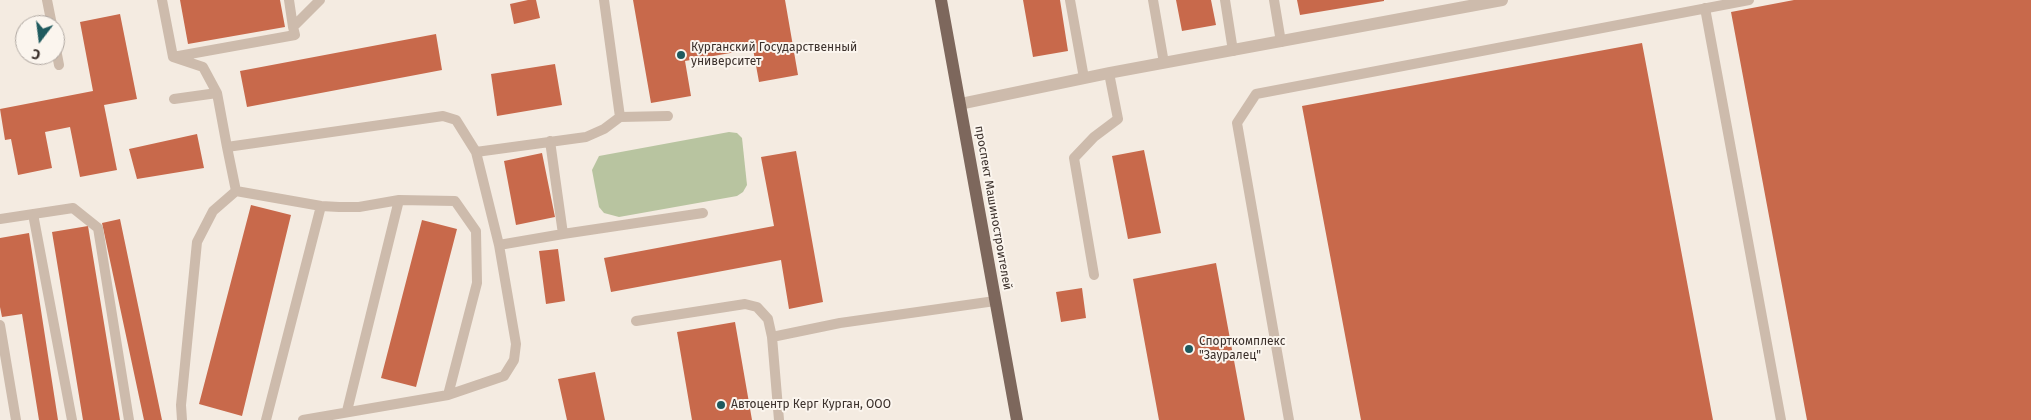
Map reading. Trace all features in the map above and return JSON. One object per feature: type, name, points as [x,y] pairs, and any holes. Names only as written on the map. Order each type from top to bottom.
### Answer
[{"type":"main road","name":"проспект Машиностроителей","points":[[941,0],[1017,420]]},
{"type":"street","points":[[960,104],[1109,73],[1502,0]]},
{"type":"lane","points":[[47,0],[50,15]]},
{"type":"lane","points":[[162,0],[173,57]]},
{"type":"lane","points":[[173,57],[295,35],[288,0]]},
{"type":"lane","points":[[294,27],[320,0]]},
{"type":"lane","points":[[604,0],[620,117]]},
{"type":"lane","points":[[1070,0],[1084,78]]},
{"type":"lane","points":[[1153,0],[1164,63]]},
{"type":"lane","points":[[1225,0],[1233,51]]},
{"type":"lane","points":[[1274,0],[1281,42]]},
{"type":"lane","points":[[1289,420],[1237,123],[1256,94],[1749,0]]},
{"type":"lane","points":[[1704,8],[1781,420]]},
{"type":"lane","points":[[173,57],[203,67],[217,94],[236,191]]},
{"type":"lane","points":[[1094,276],[1074,158],[1094,138],[1118,119],[1109,73]]},
{"type":"lane","points":[[174,99],[217,94]]},
{"type":"lane","points":[[227,147],[444,116],[456,120],[476,152],[499,245],[516,344],[514,360],[504,376],[448,395],[303,420]]},
{"type":"lane","points":[[476,152],[586,137],[604,129],[620,117],[668,116]]},
{"type":"lane","points":[[550,141],[563,234]]},
{"type":"lane","points":[[236,191],[321,206],[359,207],[399,200],[455,201],[476,231],[477,282],[448,395]]},
{"type":"lane","points":[[182,420],[181,406],[197,242],[213,211],[236,191]]},
{"type":"lane","points":[[347,411],[399,200]]},
{"type":"lane","points":[[266,420],[321,206]]},
{"type":"lane","points":[[0,219],[73,208],[98,228],[129,420]]},
{"type":"lane","points":[[499,245],[703,213]]},
{"type":"lane","points":[[33,214],[72,420]]},
{"type":"lane","points":[[772,336],[840,323],[995,301]]},
{"type":"lane","points":[[636,321],[745,304],[757,307],[768,319],[772,336],[779,420]]},
{"type":"lane","points":[[0,324],[16,420]]},
{"type":"green space","points":[[729,132],[737,133],[742,138],[747,185],[743,192],[737,196],[619,217],[604,213],[599,207],[592,170],[599,156]]},
{"type":"building","points":[[180,0],[280,0],[285,27],[188,44]]},
{"type":"building","points":[[536,0],[540,18],[514,24],[510,4]]},
{"type":"building","name":"Курганский Государственный университет","points":[[633,0],[785,0],[798,75],[759,82],[753,49],[685,61],[691,96],[651,103]]},
{"type":"building","points":[[1023,0],[1060,0],[1068,51],[1033,57]]},
{"type":"building","points":[[1176,0],[1211,0],[1216,25],[1182,31]]},
{"type":"building","points":[[1297,0],[1384,0],[1384,1],[1300,15]]},
{"type":"building","points":[[1794,0],[2031,0],[2031,420],[1807,420],[1731,12]]},
{"type":"building","points":[[120,14],[137,99],[104,105],[117,170],[80,177],[70,127],[45,132],[52,168],[18,175],[11,139],[5,140],[0,109],[93,91],[80,22]]},
{"type":"building","points":[[436,34],[442,70],[247,107],[240,71]]},
{"type":"building","points":[[1642,43],[1713,420],[1361,420],[1302,106]]},
{"type":"building","points":[[555,64],[562,105],[497,116],[491,74]]},
{"type":"building","points":[[197,134],[204,168],[137,179],[129,149]]},
{"type":"building","points":[[1144,150],[1161,233],[1128,239],[1112,156]]},
{"type":"building","points":[[796,151],[823,302],[789,309],[781,260],[611,292],[604,258],[774,226],[761,157]]},
{"type":"building","points":[[542,153],[555,217],[516,225],[504,161]]},
{"type":"building","points":[[251,205],[291,215],[242,416],[199,404]]},
{"type":"building","points":[[120,219],[162,420],[144,420],[102,223]]},
{"type":"building","points":[[422,220],[457,229],[416,387],[381,378]]},
{"type":"building","points":[[88,226],[120,420],[83,420],[52,232]]},
{"type":"building","points":[[29,233],[58,420],[39,420],[22,314],[2,317],[0,307],[0,238]]},
{"type":"building","points":[[558,249],[565,301],[546,304],[539,251]]},
{"type":"building","name":"Спорткомплекс \"Зауралец\"","points":[[1216,263],[1245,420],[1159,420],[1133,279]]},
{"type":"building","points":[[1082,288],[1086,318],[1061,322],[1056,292]]},
{"type":"building","points":[[735,322],[752,420],[692,420],[677,332]]},
{"type":"building","points":[[595,372],[605,420],[567,420],[558,379]]},
{"type":"place","name":"Курганский Государственный университет","points":[[681,55]]},
{"type":"place","name":"Спорткомплекс \"Зауралец\"","points":[[1189,349]]},
{"type":"place","name":"Автоцентр Керг Курган, ООО","points":[[721,405]]}]
